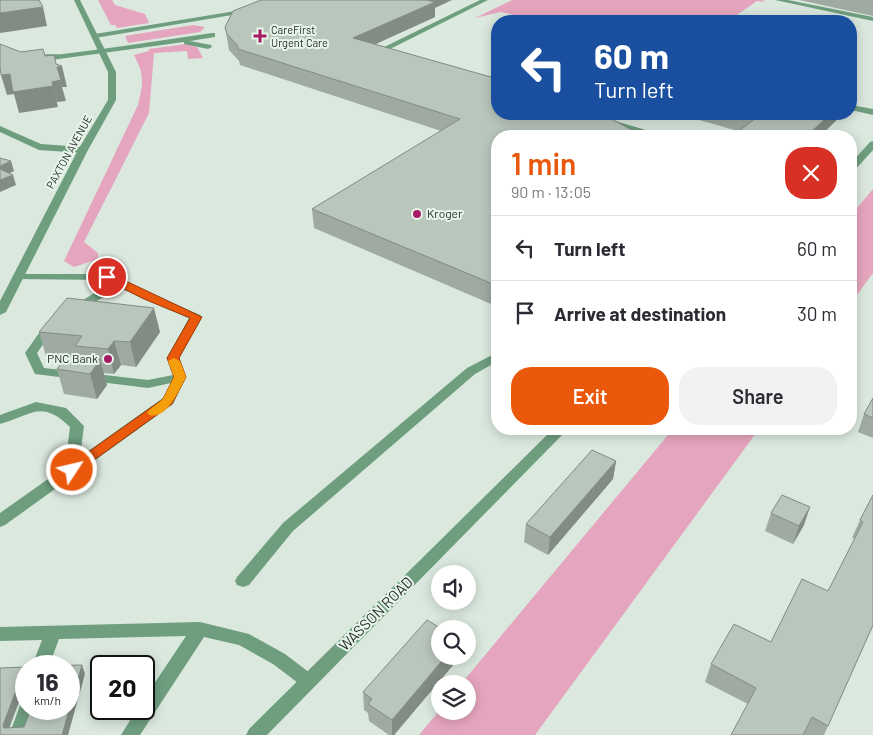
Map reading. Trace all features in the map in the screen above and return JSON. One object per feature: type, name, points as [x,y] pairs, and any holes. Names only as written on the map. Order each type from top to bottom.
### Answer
[{"type":"street","name":"PAXTON AVENUE","points":[[0,312],[83,150],[112,100],[112,72],[77,0]]},
{"type":"street","points":[[394,58],[380,51],[485,0]]},
{"type":"street","points":[[778,0],[853,15]]},
{"type":"street","points":[[95,36],[253,10]]},
{"type":"street","points":[[857,16],[873,19]]},
{"type":"street","points":[[34,56],[51,58],[102,52],[212,35]]},
{"type":"street","points":[[172,41],[192,42],[208,46]]},
{"type":"street","points":[[857,108],[873,112]]},
{"type":"street","points":[[605,120],[640,130]]},
{"type":"street","points":[[0,129],[39,147],[83,150]]},
{"type":"street","points":[[857,162],[873,144]]},
{"type":"street","points":[[0,521],[168,401],[180,377],[173,358],[196,317],[107,277],[18,278]]},
{"type":"street","points":[[120,283],[52,322],[31,352],[39,371],[148,384],[180,377]]},
{"type":"street","points":[[243,582],[288,527],[471,371],[491,360]]},
{"type":"street","points":[[0,420],[36,406],[61,412],[77,426],[72,470]]},
{"type":"street","name":"WASSON ROAD","points":[[255,735],[554,435]]},
{"type":"street","points":[[0,634],[200,629],[242,639],[279,659],[308,681]]},
{"type":"street","points":[[130,735],[200,629]]},
{"type":"street","points":[[45,655],[53,633]]},
{"type":"street","points":[[18,735],[23,720]]},
{"type":"shaded area","points":[[98,0],[112,0],[115,5],[145,14],[149,23],[117,28],[115,25],[111,25]]},
{"type":"shaded area","points":[[512,0],[762,0],[766,2],[757,1],[737,15],[514,15],[501,12],[475,18]]},
{"type":"shaded area","points":[[193,25],[205,27],[200,32],[128,43],[125,36]]},
{"type":"shaded area","points":[[186,44],[197,47],[203,58],[188,59],[187,51],[154,53],[149,113],[84,242],[98,253],[98,259],[74,267],[64,261],[138,105],[142,80],[134,55],[149,51],[149,49]]},
{"type":"shaded area","points":[[873,189],[873,273],[857,295],[857,208]]},
{"type":"shaded area","points":[[668,435],[755,435],[535,735],[419,735],[432,720],[476,720],[476,675],[468,675]]},
{"type":"building","points":[[0,0],[39,0],[43,7],[0,13]]},
{"type":"building","points":[[261,0],[427,0],[435,2],[353,38],[491,77],[491,120],[613,120],[634,130],[491,130],[491,283],[312,209],[460,119],[238,49],[237,45],[227,34],[225,27],[233,11]]},
{"type":"building","points":[[0,44],[21,52],[43,49],[45,56],[54,55],[56,64],[62,66],[57,67],[61,80],[52,82],[53,86],[13,92],[10,74],[1,75]]},
{"type":"building","points":[[753,120],[824,120],[813,130],[740,130]]},
{"type":"building","points":[[0,158],[11,161],[0,166]]},
{"type":"building","points":[[0,169],[13,175],[0,180]]},
{"type":"building","points":[[67,298],[154,308],[130,342],[114,341],[108,349],[75,346],[82,336],[39,332]]},
{"type":"building","points":[[67,356],[100,360],[90,374],[57,369]]},
{"type":"building","points":[[873,398],[873,418],[864,414]]},
{"type":"building","points":[[592,450],[616,461],[550,537],[526,524]]},
{"type":"building","points":[[782,495],[810,507],[799,526],[771,513]]},
{"type":"building","points":[[873,495],[873,625],[828,726],[812,717],[803,735],[731,735],[756,688],[711,664],[734,624],[771,642],[802,579],[828,591],[863,522],[860,520]]},
{"type":"building","points":[[427,620],[431,622],[431,665],[438,665],[392,720],[368,704],[372,699],[363,692]]},
{"type":"building","points":[[15,667],[15,693],[3,725],[4,728],[24,727],[27,720],[66,720],[62,735],[0,735],[0,668]]},
{"type":"slow traffic","points":[[153,412],[168,401],[180,377],[174,361]]},
{"type":"place","name":"CareFirst Urgent Care","points":[[260,36]]},
{"type":"place","name":"Kroger","points":[[417,214]]},
{"type":"place","name":"PNC Bank","points":[[108,359]]},
{"type":"route","points":[[72,470],[168,401],[180,377],[173,358],[196,317],[107,277]]}]
